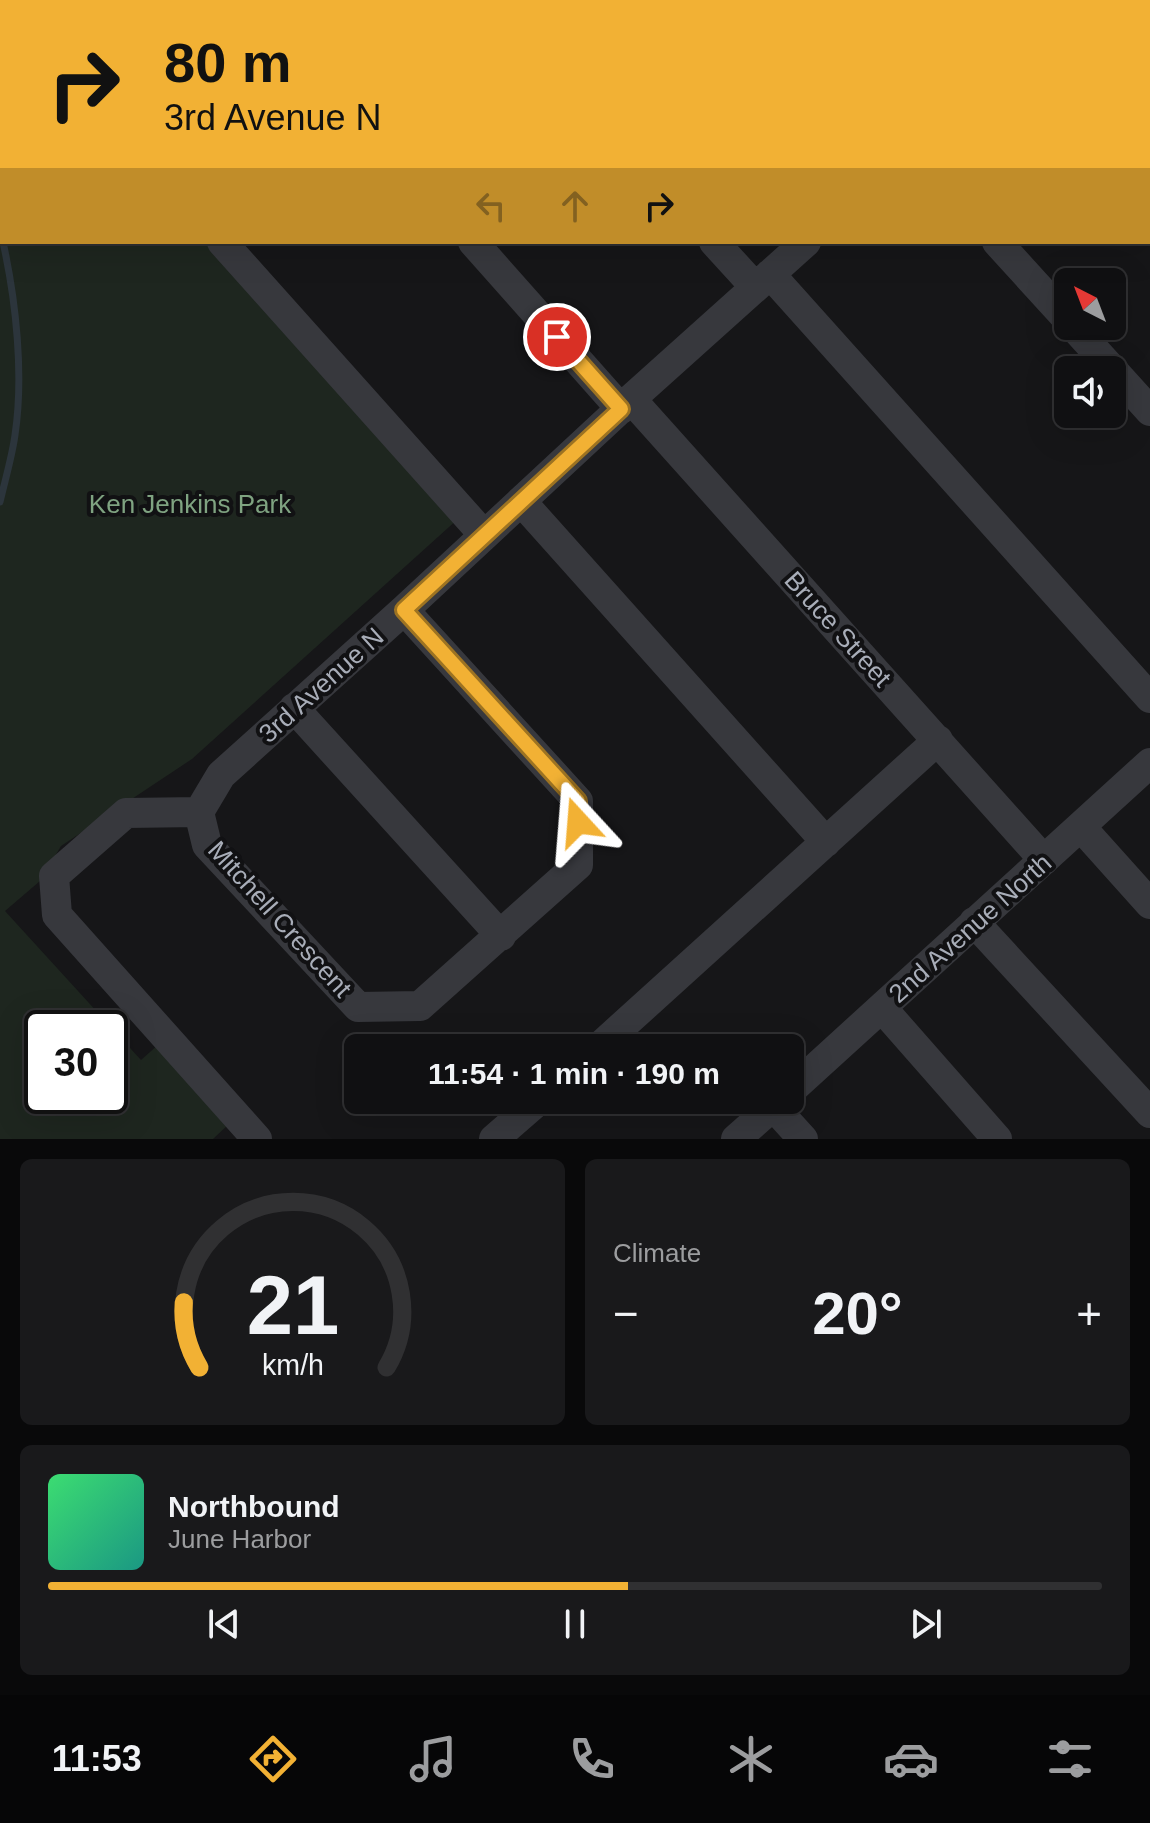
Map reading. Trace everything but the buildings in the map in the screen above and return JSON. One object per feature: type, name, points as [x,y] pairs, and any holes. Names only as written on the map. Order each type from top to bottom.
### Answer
[{"type":"street","points":[[224,244],[484,535]]},
{"type":"street","name":"Bruce Street","points":[[475,244],[938,740],[1044,860]]},
{"type":"street","points":[[717,244],[762,280],[1150,698]]},
{"type":"street","name":"3rd Avenue N","points":[[199,812],[221,775],[804,244]]},
{"type":"street","points":[[999,244],[1054,305]]},
{"type":"street","points":[[1086,340],[1150,411]]},
{"type":"street","points":[[521,501],[826,842]]},
{"type":"street","name":"Mitchell Crescent","points":[[199,812],[207,845],[358,1007],[420,1006],[578,865],[578,801],[404,610]]},
{"type":"street","points":[[294,708],[501,936]]},
{"type":"street","points":[[613,1034],[938,740]]},
{"type":"street","name":"2nd Avenue North","points":[[804,1078],[1150,763]]},
{"type":"street","points":[[199,812],[126,813],[54,876],[57,915],[257,1139]]},
{"type":"street","points":[[1081,827],[1150,904]]},
{"type":"street","points":[[974,922],[1150,1113]]},
{"type":"street","points":[[882,1008],[997,1139]]},
{"type":"street","points":[[494,1139],[523,1114]]},
{"type":"street","name":"2nd Avenue North","points":[[736,1139],[764,1114]]},
{"type":"street","points":[[789,1114],[803,1139]]},
{"type":"green space","name":"Ken Jenkins Park","points":[[0,244],[214,244],[459,518],[192,759],[61,846],[40,881],[5,911],[95,1010],[24,1010],[24,1114],[128,1114],[128,1046],[141,1060],[159,1044],[230,1123],[213,1139],[0,1139]]},
{"type":"waterway","points":[[0,502],[14,443],[19,388],[15,313],[3,244]]},
{"type":"route","points":[[557,337],[621,409],[404,610],[578,801],[578,822]]}]
